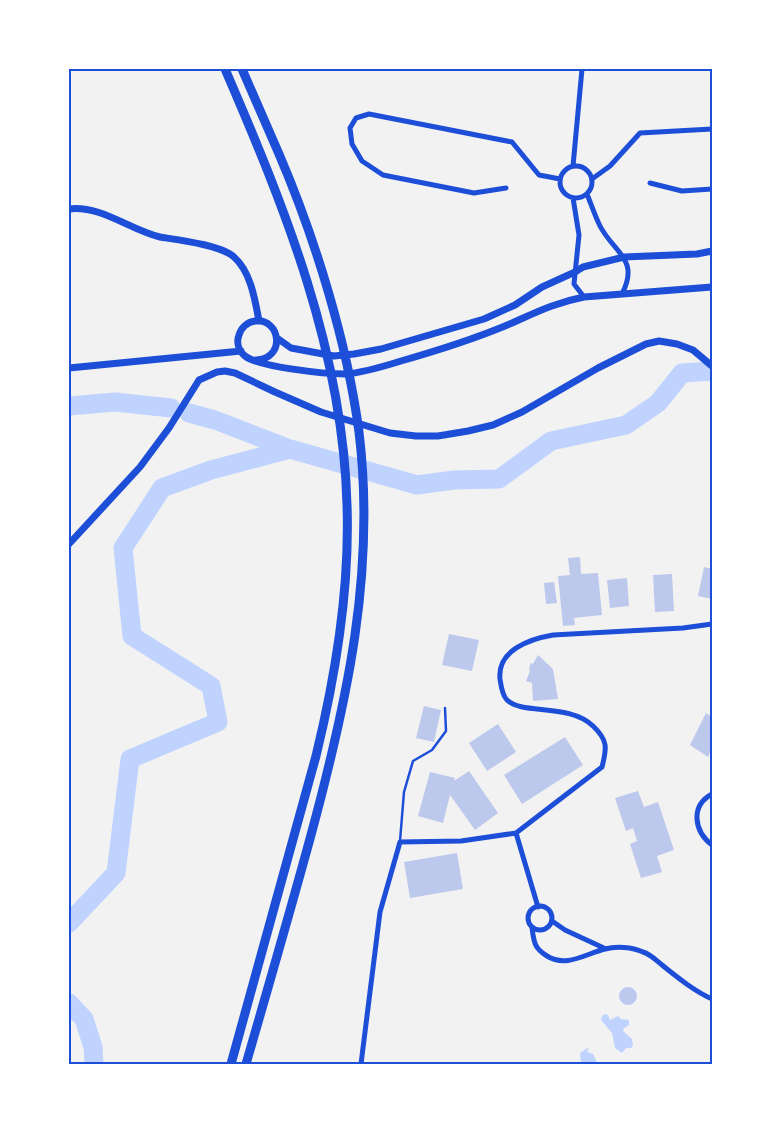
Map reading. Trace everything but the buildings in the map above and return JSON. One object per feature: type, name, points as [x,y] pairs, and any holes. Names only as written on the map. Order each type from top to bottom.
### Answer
[{"type":"highway","points":[[225,69],[264,160],[295,242],[309,286],[330,365],[341,438],[347,505],[346,558],[335,667],[316,756],[232,1064]]},
{"type":"highway","points":[[242,69],[299,206],[338,331],[349,376],[361,453],[364,528],[360,603],[349,676],[331,760],[246,1064]]},
{"type":"main road","points":[[69,209],[92,211],[159,236],[187,240],[234,256],[244,270],[254,298],[259,321]]},
{"type":"main road","points":[[712,251],[697,254],[624,257],[583,267],[542,286],[515,305],[484,319],[381,349],[334,356],[291,348],[277,338],[271,326],[259,321],[245,325],[239,333],[238,342],[241,351],[248,358],[293,369],[346,374],[436,351],[506,326],[550,305],[584,297],[712,287]]},
{"type":"main road","points":[[256,360],[264,359],[270,355],[276,346],[277,338]]},
{"type":"main road","points":[[69,544],[140,467],[199,380],[217,372],[235,372],[321,412],[390,433],[438,436],[493,425],[522,412],[598,368],[646,344],[658,341],[677,344],[692,350],[712,366]]},
{"type":"main road","points":[[69,368],[241,351]]},
{"type":"street","points":[[573,166],[582,69]]},
{"type":"street","points":[[506,188],[474,193],[383,175],[362,161],[352,144],[350,128],[356,118],[369,114],[512,142],[539,175],[560,179]]},
{"type":"street","points":[[592,179],[610,166],[640,134],[712,129]]},
{"type":"street","points":[[573,166],[582,167],[588,171],[592,179],[592,187],[587,194],[580,197],[573,198],[566,194],[561,187],[560,179],[565,170],[573,166]]},
{"type":"street","points":[[650,183],[682,191],[712,189]]},
{"type":"street","points":[[587,194],[601,227],[624,257],[629,272],[627,284],[622,294]]},
{"type":"street","points":[[573,198],[579,235],[574,284],[584,297]]},
{"type":"street","points":[[361,1064],[380,912],[400,842],[461,841],[516,833],[602,766],[606,750],[603,735],[589,722],[572,713],[517,706],[507,701],[501,688],[500,675],[502,663],[512,651],[536,638],[552,635],[683,628],[712,624]]},
{"type":"street","points":[[712,794],[703,800],[698,812],[701,834],[712,845]]},
{"type":"street","points":[[516,833],[538,907]]},
{"type":"street","points":[[532,928],[544,930],[549,926],[552,921],[548,910],[538,907],[528,915],[538,950],[554,960],[567,962],[606,949],[630,948],[643,952],[712,999]]},
{"type":"street","points":[[552,921],[565,930],[606,949]]},
{"type":"lane","points":[[400,842],[404,792],[413,761],[432,750],[446,731],[445,708]]},
{"type":"water","points":[[605,1014],[608,1015],[610,1020],[618,1016],[621,1019],[629,1020],[629,1025],[623,1031],[632,1039],[633,1045],[631,1048],[626,1048],[622,1053],[615,1048],[612,1033],[601,1020]]},
{"type":"water","points":[[589,1047],[587,1052],[593,1054],[598,1064],[581,1063],[580,1053]]},
{"type":"waterway","points":[[189,413],[215,420],[290,449],[417,485],[454,480],[499,479],[551,441],[626,425],[658,403],[682,373],[712,371]]},
{"type":"waterway","points":[[69,406],[115,402],[171,408]]},
{"type":"waterway","points":[[69,923],[116,873],[130,759],[218,722],[211,686],[132,636],[123,548],[162,488],[211,470],[290,449]]},
{"type":"waterway","points":[[69,1003],[84,1019],[93,1047],[94,1064]]}]
